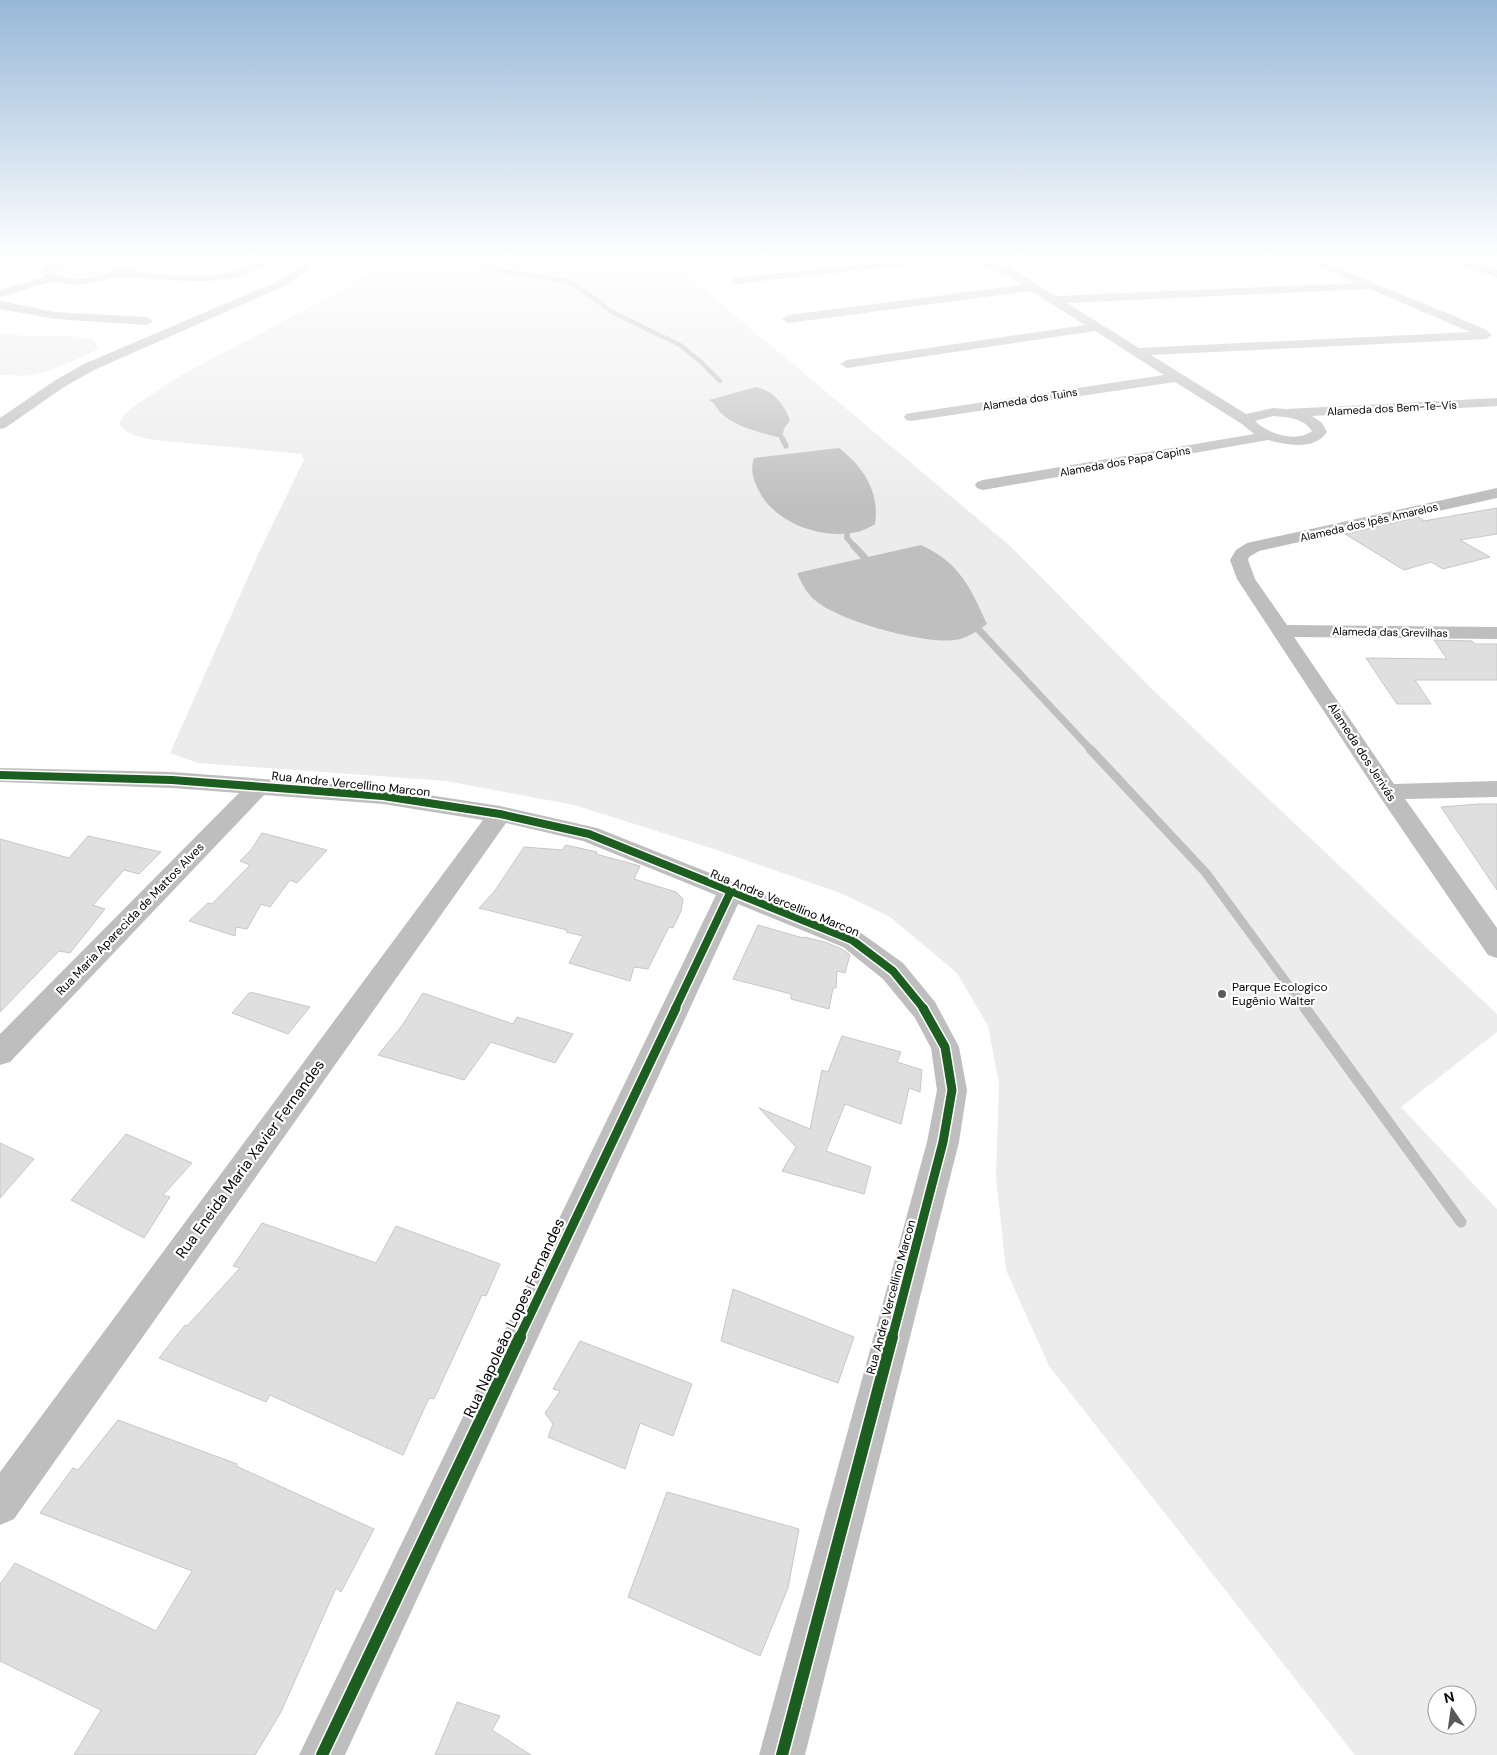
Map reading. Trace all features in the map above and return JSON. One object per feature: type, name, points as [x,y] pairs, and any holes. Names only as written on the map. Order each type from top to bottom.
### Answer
[{"type":"street","points":[[0,426],[59,384],[89,367],[147,342]]},
{"type":"street","points":[[847,364],[997,342]]},
{"type":"street","points":[[1122,342],[1217,401],[1247,421],[1257,431],[1267,436],[1301,440],[1316,436],[1320,432],[1318,426],[1311,421],[1287,413]]},
{"type":"street","points":[[1139,352],[1376,342]]},
{"type":"street","name":"Alameda dos Tuins","points":[[911,417],[1179,377]]},
{"type":"street","points":[[1217,401],[1262,413]]},
{"type":"street","name":"Alameda dos Bem-Te-Vis","points":[[1262,413],[1497,402]]},
{"type":"street","points":[[1247,421],[1253,416],[1262,413]]},
{"type":"street","name":"Alameda dos Papa Capins","points":[[983,485],[1267,436]]},
{"type":"street","name":"Alameda dos Ipês Amarelos","points":[[1242,552],[1254,547],[1497,493]]},
{"type":"street","name":"Alameda dos Jerivás","points":[[1242,552],[1239,557],[1239,565],[1246,579],[1388,792],[1497,948]]},
{"type":"street","points":[[1474,633],[1497,625]]},
{"type":"street","name":"Alameda das Grevilhas","points":[[1282,631],[1497,633]]},
{"type":"street","points":[[0,794],[11,775]]},
{"type":"street","name":"Rua Andre Vercellino Marcon","points":[[11,775],[172,780],[383,796],[500,814],[589,834],[730,893],[852,940],[893,971],[925,1010],[944,1047],[952,1090],[944,1142],[782,1755]]},
{"type":"street","name":"Rua Maria Aparecida de Mattos Alves","points":[[0,1053],[259,786]]},
{"type":"street","points":[[1388,792],[1497,789]]},
{"type":"street","name":"Rua Eneida Maria Xavier Fernandes","points":[[0,1505],[500,814]]},
{"type":"street","name":"Rua Napoleão Lopes Fernandes","points":[[322,1755],[730,893]]},
{"type":"shaded area","points":[[0,342],[95,342],[98,349],[62,366],[44,372],[24,376],[0,375]]},
{"type":"shaded area","name":"Parque Ecologico Eugênio Walter","points":[[244,342],[767,342],[1009,545],[1154,691],[1497,1014],[1497,1032],[1401,1107],[1497,1209],[1497,1755],[1355,1755],[1049,1366],[1006,1270],[996,1176],[999,1083],[988,1026],[957,973],[890,917],[843,894],[717,850],[574,805],[446,781],[198,763],[170,753],[261,548],[304,460],[302,454],[140,437],[126,431],[119,424],[124,415],[134,406],[183,374]]},
{"type":"shaded area","points":[[756,387],[773,395],[781,403],[787,414],[790,420],[784,429],[782,438],[735,423],[722,414],[709,400]]},
{"type":"shaded area","points":[[839,448],[855,463],[872,490],[876,512],[875,524],[869,528],[843,534],[815,531],[788,520],[776,512],[759,491],[753,474],[754,458]]},
{"type":"shaded area","points":[[921,545],[955,568],[969,587],[987,624],[974,633],[960,639],[928,639],[907,636],[864,624],[828,609],[810,595],[797,573]]},
{"type":"building","points":[[1497,508],[1497,534],[1460,540],[1490,557],[1443,569],[1431,562],[1404,570],[1345,534],[1419,517],[1424,521]]},
{"type":"building","points":[[1434,640],[1497,644],[1497,680],[1415,680],[1431,704],[1397,704],[1366,658],[1447,659]]},
{"type":"building","points":[[1497,804],[1497,890],[1441,807]]},
{"type":"building","points":[[262,833],[327,850],[297,883],[290,880],[270,907],[261,904],[247,929],[236,927],[235,936],[189,921],[208,903],[212,904],[250,865],[240,861],[251,850]]},
{"type":"building","points":[[88,836],[161,852],[139,874],[124,870],[93,905],[105,909],[70,953],[59,951],[0,1012],[0,839],[69,858]]},
{"type":"building","points":[[566,845],[597,852],[596,854],[640,866],[634,879],[676,892],[683,899],[681,911],[673,928],[669,927],[648,969],[634,967],[630,981],[569,963],[583,936],[566,932],[567,930],[479,908],[494,892],[524,847],[562,850]]},
{"type":"building","points":[[758,925],[803,938],[825,942],[842,949],[850,955],[845,973],[837,971],[836,988],[833,988],[829,1009],[791,999],[791,994],[733,979]]},
{"type":"building","points":[[250,992],[310,1007],[288,1034],[232,1013]]},
{"type":"building","points":[[423,993],[513,1024],[517,1017],[573,1034],[555,1063],[491,1042],[464,1080],[378,1055],[401,1027]]},
{"type":"building","points":[[842,1036],[901,1052],[897,1062],[922,1070],[920,1092],[909,1088],[901,1124],[845,1104],[826,1151],[871,1167],[864,1194],[782,1171],[796,1147],[759,1108],[810,1129],[822,1070],[828,1072]]},
{"type":"building","points":[[126,1134],[192,1163],[163,1195],[170,1197],[144,1238],[71,1200]]},
{"type":"building","points":[[0,1143],[34,1159],[0,1198]]},
{"type":"building","points":[[262,1223],[376,1263],[396,1226],[500,1264],[486,1296],[482,1295],[434,1399],[429,1398],[403,1455],[270,1395],[266,1402],[159,1358],[185,1325],[187,1326],[240,1268],[233,1266]]},
{"type":"building","points":[[733,1289],[854,1337],[838,1383],[721,1341]]},
{"type":"building","points":[[580,1341],[692,1384],[673,1436],[640,1423],[625,1469],[548,1437],[553,1424],[545,1413],[560,1391],[553,1389]]},
{"type":"building","points":[[118,1420],[237,1464],[236,1466],[374,1529],[341,1592],[336,1588],[281,1712],[255,1755],[74,1755],[101,1710],[0,1661],[0,1584],[15,1563],[156,1631],[192,1571],[40,1513],[73,1468],[78,1470]]},
{"type":"building","points":[[667,1492],[799,1529],[788,1588],[760,1656],[628,1597]]},
{"type":"building","points":[[457,1702],[500,1716],[492,1730],[531,1755],[435,1755]]},
{"type":"waterway","points":[[674,342],[701,362],[720,381]]},
{"type":"waterway","points":[[782,438],[786,446]]},
{"type":"waterway","points":[[847,533],[847,538],[855,547]]},
{"type":"waterway","points":[[854,546],[865,558]]},
{"type":"waterway","points":[[979,630],[1092,751]]},
{"type":"waterway","points":[[1090,749],[1206,873],[1306,1009]]},
{"type":"waterway","points":[[1305,1008],[1461,1222]]},
{"type":"cycle path","points":[[0,775],[172,780],[383,796],[500,814],[589,834],[852,940],[893,971],[925,1010],[945,1047],[952,1090],[943,1142],[782,1755]]},
{"type":"cycle path","points":[[322,1755],[730,893]]},
{"type":"place","name":"Parque Ecologico Eugênio Walter","points":[[1222,994]]}]
